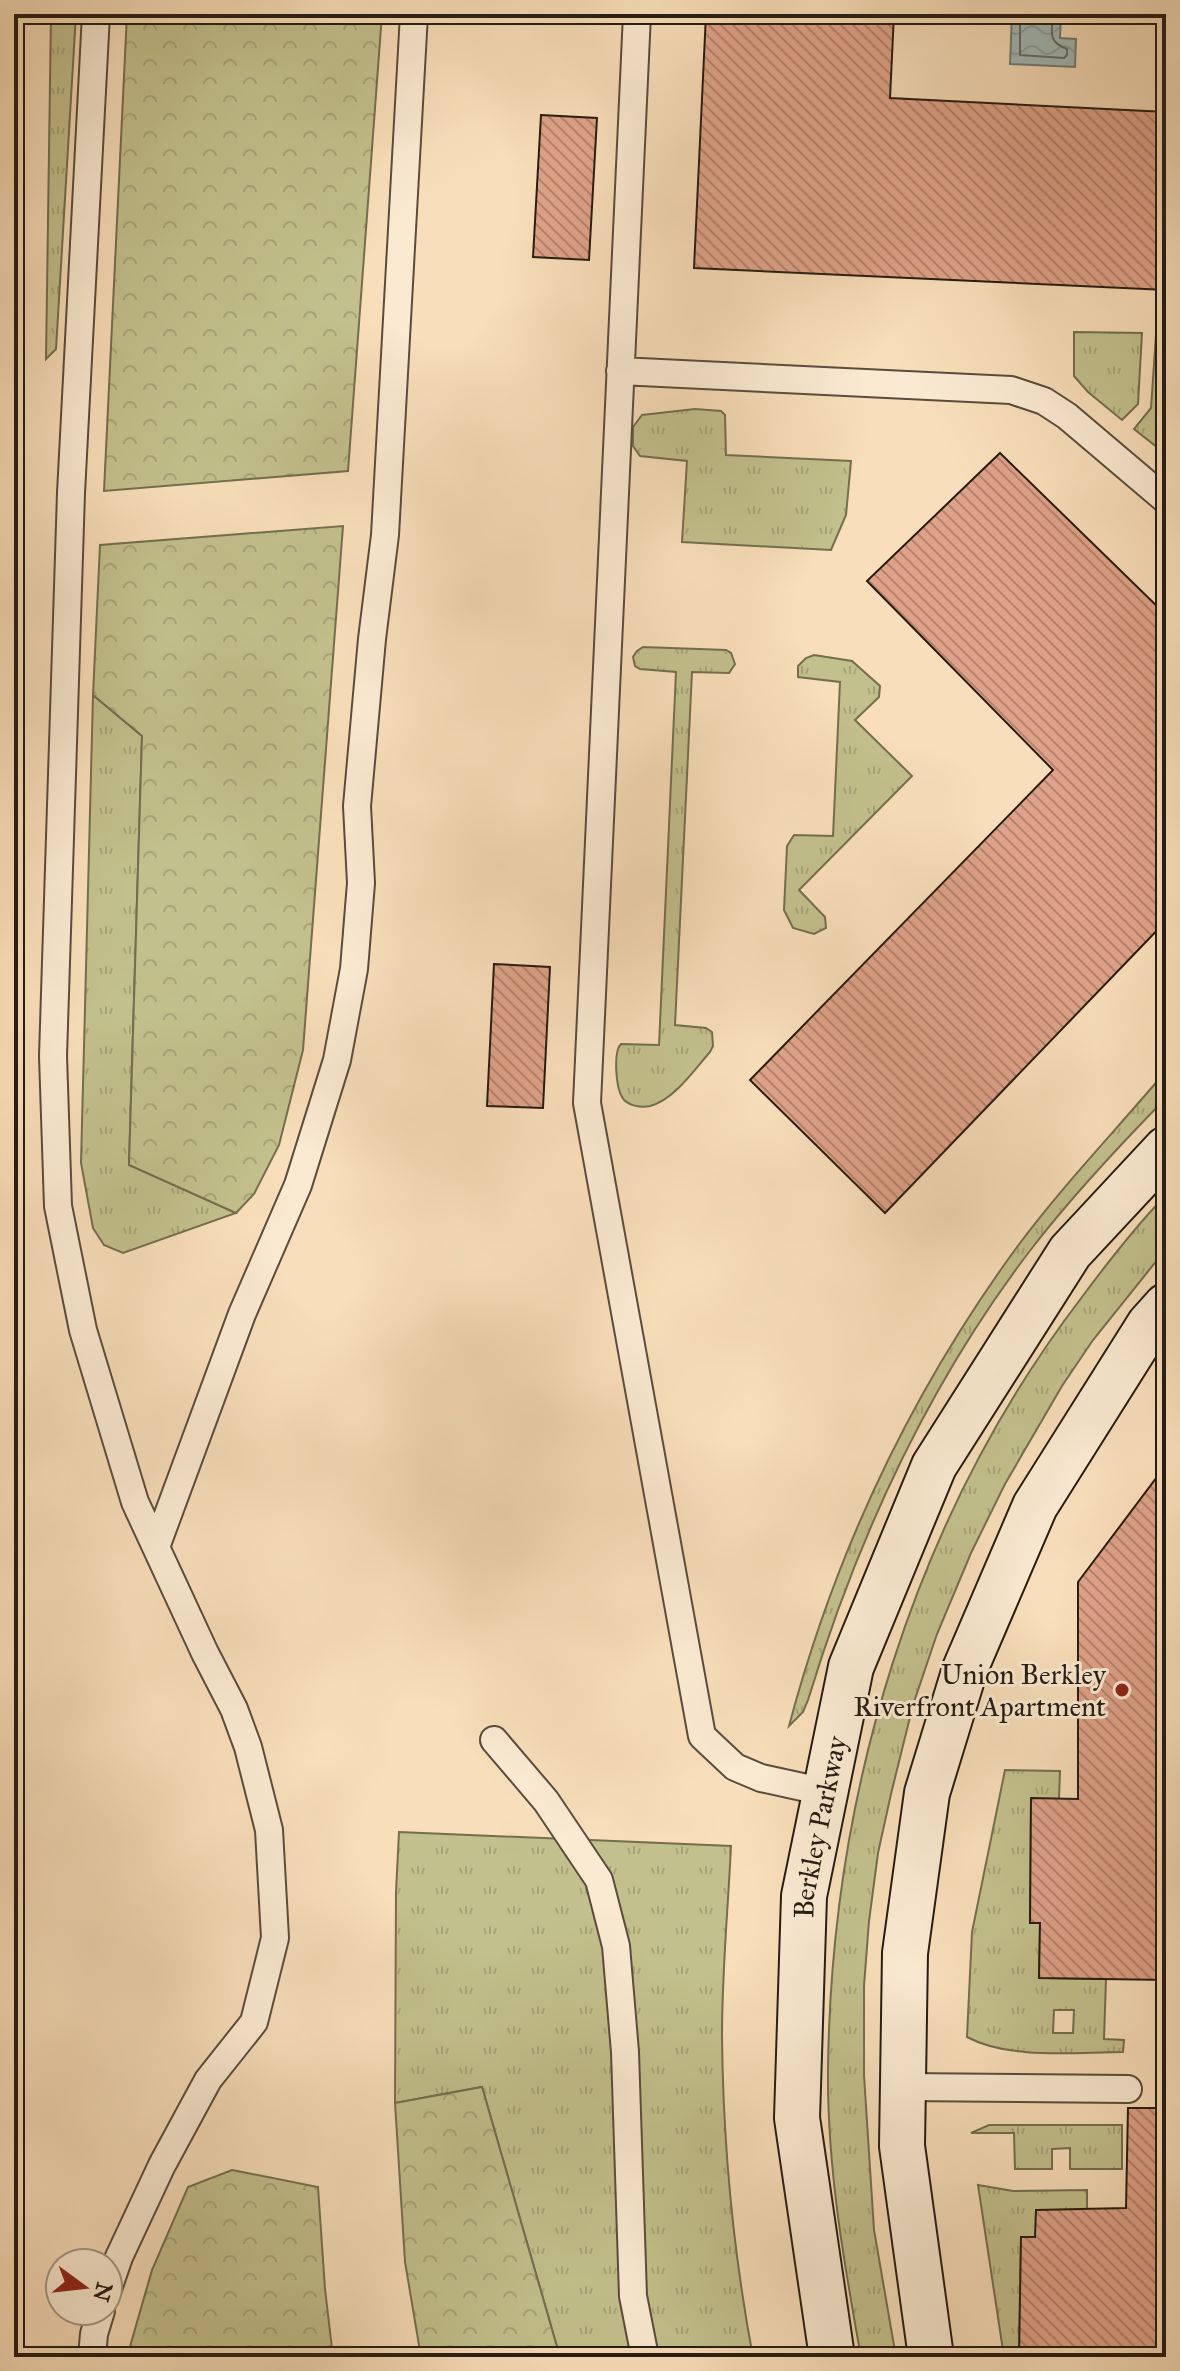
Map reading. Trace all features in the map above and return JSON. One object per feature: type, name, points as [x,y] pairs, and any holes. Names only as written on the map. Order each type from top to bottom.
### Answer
[{"type":"main road","name":"Berkley Parkway","points":[[832,2357],[797,2118],[804,1896],[851,1667],[934,1466],[1070,1252],[1166,1149]]},
{"type":"main road","points":[[931,2357],[902,2146],[905,1953],[925,1807],[965,1669],[1035,1506],[1149,1325],[1166,1306]]},
{"type":"lane","points":[[96,14],[71,493],[53,1056],[58,1206],[83,1330],[135,1502],[234,1709],[248,1747],[269,1830],[275,1938],[254,2022],[208,2080],[162,2165],[124,2247]]},
{"type":"lane","points":[[156,1547],[242,1314],[298,1185],[337,1060],[354,969],[361,883],[357,806],[385,535],[414,14]]},
{"type":"lane","points":[[637,14],[587,1103],[702,1736],[735,1767],[761,1778],[825,1792]]},
{"type":"lane","points":[[620,371],[1011,390],[1044,401],[1067,416],[1166,500]]},
{"type":"lane","points":[[494,1740],[546,1801],[599,1880],[616,1946],[625,2052],[633,2296],[645,2357]]},
{"type":"lane","points":[[903,2087],[1128,2089]]},
{"type":"lane","points":[[92,2357],[96,2327]]},
{"type":"green space","points":[[51,14],[76,14],[56,349],[46,359]]},
{"type":"green space","points":[[127,14],[382,14],[348,471],[104,491]]},
{"type":"green space","points":[[1074,332],[1142,333],[1138,404],[1122,420],[1074,376]]},
{"type":"green space","points":[[1156,335],[1166,335],[1166,446],[1162,451],[1134,429],[1151,408]]},
{"type":"green space","points":[[695,409],[721,411],[725,415],[726,455],[851,461],[846,515],[831,550],[682,542],[687,461],[640,456],[633,446],[633,427],[642,415]]},
{"type":"green space","points":[[343,526],[303,1050],[279,1145],[254,1194],[236,1213],[129,1165],[142,736],[93,695],[100,545]]},
{"type":"green space","points":[[643,647],[726,650],[731,653],[735,664],[729,673],[692,672],[675,1025],[706,1028],[712,1032],[713,1046],[667,1098],[643,1107],[631,1104],[622,1097],[616,1062],[621,1044],[659,1045],[676,672],[635,666],[633,657]]},
{"type":"green space","points":[[814,655],[852,661],[880,686],[879,697],[855,720],[912,776],[799,890],[825,917],[826,928],[814,934],[793,928],[784,910],[787,846],[794,835],[833,836],[840,682],[798,677],[798,666]]},
{"type":"green space","points":[[93,695],[142,736],[129,1164],[236,1213],[123,1253],[104,1245],[93,1228],[81,1163]]},
{"type":"green space","points":[[1166,1071],[1166,1098],[1095,1173],[1045,1232],[992,1303],[958,1356],[899,1466],[849,1581],[803,1712],[789,1726],[829,1599],[853,1537],[880,1476],[943,1359],[1017,1247],[1071,1179]]},
{"type":"green space","points":[[1166,1195],[1166,1249],[1093,1340],[1062,1386],[1005,1484],[971,1553],[937,1634],[913,1705],[878,1853],[864,1986],[864,2075],[874,2230],[896,2357],[861,2357],[834,2179],[828,2070],[833,1967],[845,1864],[865,1762],[893,1663],[928,1566],[971,1472],[1023,1382],[1082,1297]]},
{"type":"green space","points":[[1005,1770],[1060,1771],[1059,1799],[1031,1799],[1030,1923],[1040,1923],[1039,1978],[1106,1979],[1104,2039],[1124,2040],[1123,2052],[1023,2052],[967,2037],[972,1932]],"holes":[[[1054,2010],[1074,2010],[1073,2033],[1053,2033]]]},
{"type":"green space","points":[[399,1832],[731,1846],[722,2011],[724,2116],[730,2197],[753,2357],[560,2357],[482,2087],[395,2103]]},
{"type":"green space","points":[[482,2087],[560,2357],[421,2357],[405,2262],[395,2103]]},
{"type":"green space","points":[[989,2125],[1122,2125],[1122,2169],[1070,2169],[1070,2148],[1052,2149],[1052,2169],[1015,2169],[1014,2133],[971,2133]]},
{"type":"green space","points":[[232,2170],[318,2187],[333,2357],[127,2357],[152,2270],[188,2187]]},
{"type":"green space","points":[[978,2185],[1013,2191],[1087,2190],[1087,2209],[1035,2237],[1021,2237],[1019,2357],[1004,2357]]},
{"type":"water","points":[[1012,14],[1061,14],[1060,38],[1076,39],[1075,67],[1010,64]]},
{"type":"building","points":[[706,14],[894,14],[890,98],[1166,112],[1166,290],[694,268]]},
{"type":"building","points":[[541,115],[597,118],[589,260],[533,257]]},
{"type":"building","points":[[1000,453],[1166,615],[1166,921],[885,1213],[750,1080],[1053,770],[867,581]]},
{"type":"building","points":[[494,964],[550,967],[543,1108],[487,1106]]},
{"type":"building","name":"Union Berkley Riverfront Apartment","points":[[1166,1465],[1166,1980],[1039,1978],[1040,1923],[1030,1923],[1031,1798],[1078,1799],[1078,1582]]},
{"type":"building","points":[[1128,2108],[1166,2108],[1166,2357],[1019,2357],[1021,2237],[1035,2237],[1036,2210],[1126,2208]]},
{"type":"railway","points":[[14,96],[16,14]]},
{"type":"place","name":"Union Berkley Riverfront Apartment","points":[[1122,1690]]}]
